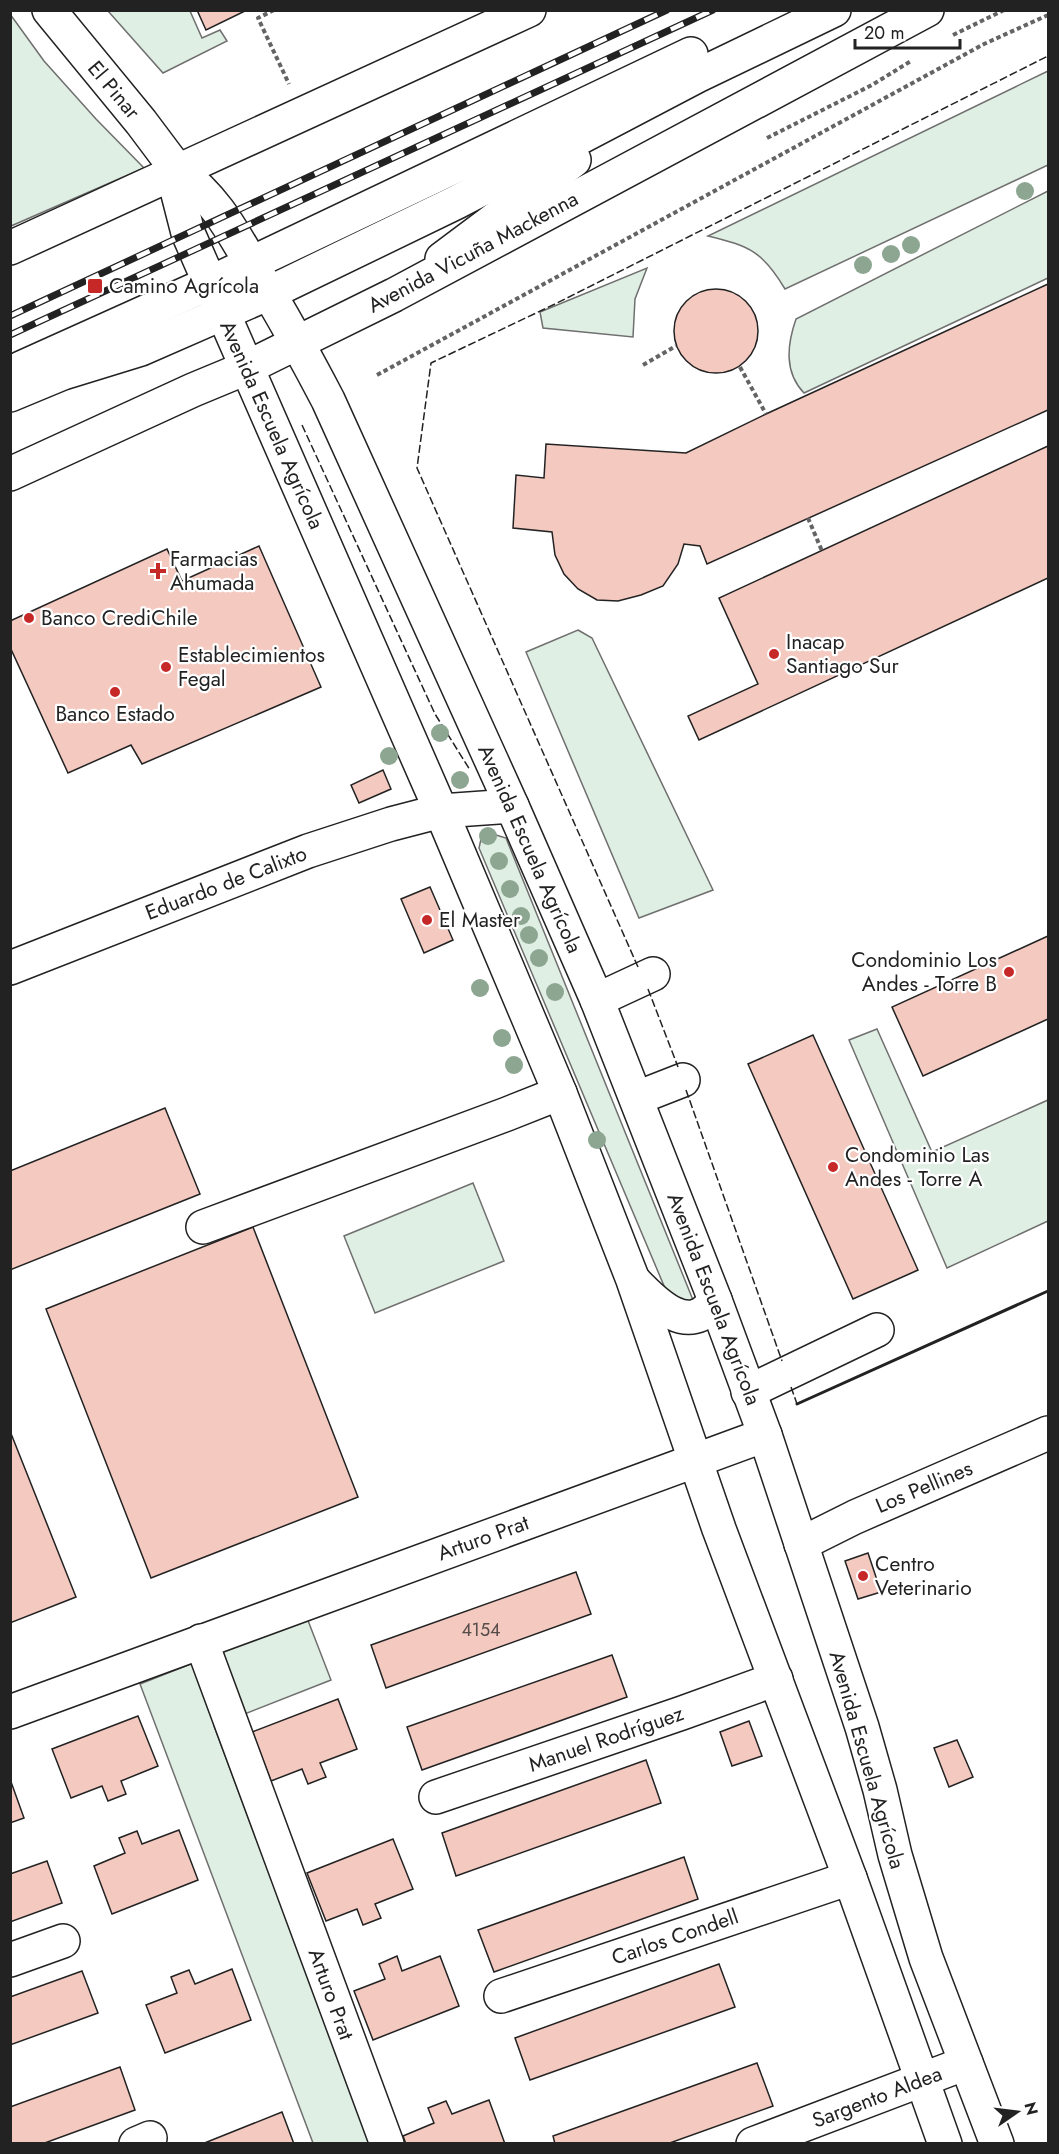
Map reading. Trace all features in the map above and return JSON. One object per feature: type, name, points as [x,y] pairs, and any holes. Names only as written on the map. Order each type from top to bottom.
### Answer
[{"type":"main road","name":"El Pinar","points":[[49,10],[141,122],[177,170]]},
{"type":"main road","points":[[10,248],[529,10]]},
{"type":"main road","points":[[10,373],[210,283],[782,10]]},
{"type":"main road","points":[[10,395],[63,373],[141,349],[269,293],[457,202],[697,76],[834,10]]},
{"type":"main road","name":"Avenida Vicuña Mackenna","points":[[10,474],[183,394],[246,368],[394,295],[927,10]]},
{"type":"main road","points":[[394,295],[537,187],[697,76]]},
{"type":"main road","name":"Avenida Escuela Agrícola","points":[[177,170],[209,197],[228,224],[298,342],[328,400],[512,806],[597,1000],[637,1098],[765,1435],[862,1727],[910,1910],[997,2144]]},
{"type":"main road","name":"Avenida Escuela Agrícola","points":[[177,170],[177,190],[182,214],[210,283],[441,811],[560,1093],[633,1280],[695,1460],[850,1878],[945,2144]]},
{"type":"main road","name":"Eduardo de Calixto","points":[[12,963],[308,851],[390,824],[441,811],[512,806]]},
{"type":"main road","points":[[597,1000],[653,974]]},
{"type":"main road","points":[[637,1098],[683,1080]]},
{"type":"main road","points":[[203,1227],[560,1093]]},
{"type":"main road","points":[[633,1280],[656,1304],[676,1315],[694,1316],[705,1312],[715,1300]]},
{"type":"main road","points":[[748,1392],[877,1330]]},
{"type":"main road","name":"Los Pellines","points":[[801,1544],[855,1517],[1048,1433]]},
{"type":"main road","name":"Arturo Prat","points":[[10,1712],[765,1435]]},
{"type":"main road","name":"Arturo Prat","points":[[201,1641],[387,2144]]},
{"type":"main road","name":"Manuel Rodríguez","points":[[436,1797],[776,1679]]},
{"type":"main road","name":"Carlos Condell","points":[[501,1996],[850,1878]]},
{"type":"main road","points":[[10,1960],[63,1941]]},
{"type":"main road","name":"Sargento Aldea","points":[[753,2144],[966,2063]]},
{"type":"path","points":[[274,10],[258,18],[277,59]]},
{"type":"path","points":[[377,375],[984,44],[1048,15]]},
{"type":"path","points":[[643,365],[676,346]]},
{"type":"path","points":[[740,367],[766,414]]},
{"type":"path","points":[[808,518],[822,551]]},
{"type":"green space","points":[[108,11],[190,11],[202,38],[220,30],[227,41],[163,73]]},
{"type":"green space","points":[[10,14],[44,61],[144,168],[11,226]]},
{"type":"green space","points":[[1048,71],[1048,165],[785,289],[770,267],[754,252],[735,243],[708,236]]},
{"type":"green space","points":[[1048,191],[1048,278],[804,393],[793,376],[789,358],[796,319]]},
{"type":"green space","points":[[647,268],[635,299],[633,337],[543,328],[540,312]]},
{"type":"green space","points":[[578,630],[592,638],[713,890],[639,918],[526,652]]},
{"type":"green space","points":[[496,835],[506,838],[693,1300],[678,1307],[670,1300],[479,848],[481,839]]},
{"type":"green space","points":[[877,1029],[932,1152],[1048,1100],[1048,1221],[947,1268],[849,1040]]},
{"type":"green space","points":[[473,1183],[504,1261],[375,1313],[344,1236]]},
{"type":"green space","points":[[307,1618],[331,1680],[214,1726],[370,2143],[313,2143],[140,1684]]},
{"type":"building","points":[[197,10],[247,10],[206,30]]},
{"type":"building","points":[[1048,284],[1048,410],[707,564],[700,546],[684,544],[678,564],[663,586],[618,601],[597,600],[578,589],[564,574],[555,555],[552,532],[513,528],[516,475],[544,478],[546,444],[686,453]]},
{"type":"building","points":[[716,289],[732,292],[746,301],[755,315],[758,331],[755,347],[746,361],[732,370],[716,373],[700,370],[686,361],[677,347],[674,331],[677,315],[686,301],[700,292]]},
{"type":"building","points":[[1048,446],[1048,578],[699,740],[688,716],[758,684],[719,598]]},
{"type":"building","name":"Establecimientos Fegal","points":[[259,546],[321,687],[142,764],[131,745],[68,773],[10,647],[10,621],[167,549],[182,581]]},
{"type":"building","points":[[383,770],[391,789],[359,803],[351,785]]},
{"type":"building","name":"El Master","points":[[430,887],[453,940],[424,953],[401,899]]},
{"type":"building","name":"Condominio Los Andes - Torre B","points":[[1048,936],[1048,1019],[923,1076],[892,1007]]},
{"type":"building","name":"Condominio Las Andes - Torre A","points":[[813,1035],[918,1270],[853,1299],[748,1064]]},
{"type":"building","points":[[165,1108],[200,1194],[10,1270],[10,1171]]},
{"type":"building","points":[[253,1227],[358,1497],[151,1578],[46,1309]]},
{"type":"building","points":[[10,1431],[76,1597],[10,1623]]},
{"type":"building","name":"Centro Veterinario","points":[[868,1553],[881,1592],[858,1599],[845,1561]]},
{"type":"building","points":[[576,1572],[591,1614],[386,1688],[371,1645]]},
{"type":"building","points":[[612,1655],[627,1697],[422,1770],[407,1727]]},
{"type":"building","points":[[338,1699],[357,1749],[320,1763],[326,1777],[308,1784],[302,1769],[271,1781],[252,1732]]},
{"type":"building","points":[[138,1716],[158,1766],[121,1781],[126,1794],[108,1801],[102,1786],[71,1798],[52,1749]]},
{"type":"building","points":[[749,1721],[762,1756],[732,1766],[720,1732]]},
{"type":"building","points":[[957,1740],[973,1777],[949,1787],[934,1748]]},
{"type":"building","points":[[646,1760],[661,1803],[456,1876],[442,1833]]},
{"type":"building","points":[[10,1779],[24,1818],[10,1823]]},
{"type":"building","points":[[179,1830],[198,1880],[112,1914],[94,1866],[125,1853],[119,1838],[137,1831],[142,1844]]},
{"type":"building","points":[[393,1839],[413,1889],[375,1904],[381,1918],[363,1925],[357,1909],[326,1921],[307,1873]]},
{"type":"building","points":[[684,1857],[698,1899],[494,1972],[478,1930]]},
{"type":"building","points":[[47,1861],[62,1903],[10,1922],[10,1874]]},
{"type":"building","points":[[397,1956],[402,1971],[440,1956],[459,2006],[373,2040],[354,1991],[385,1979],[379,1964]]},
{"type":"building","points":[[719,1964],[735,2007],[530,2080],[515,2038]]},
{"type":"building","points":[[232,1969],[251,2020],[165,2053],[146,2005],[177,1993],[171,1977],[189,1970],[195,1984]]},
{"type":"building","points":[[82,1971],[98,2013],[10,2045],[10,1997]]},
{"type":"building","points":[[757,2063],[773,2106],[667,2144],[555,2144],[553,2136]]},
{"type":"building","points":[[120,2067],[135,2110],[42,2144],[10,2144],[10,2107]]},
{"type":"building","points":[[489,2100],[505,2144],[406,2144],[403,2136],[434,2123],[428,2108],[446,2101],[452,2114]]},
{"type":"building","points":[[282,2112],[294,2144],[202,2144]]},
{"type":"railway","points":[[10,316],[667,10]]},
{"type":"railway","points":[[10,335],[713,10]]},
{"type":"fence","points":[[638,967],[417,468],[431,363],[555,304],[1048,56]]},
{"type":"fence","points":[[302,425],[435,714],[470,770]]},
{"type":"fence","points":[[648,989],[678,1067]]},
{"type":"fence","points":[[686,1090],[782,1361]]},
{"type":"fence","points":[[791,1387],[797,1404]]},
{"type":"wall","points":[[797,1404],[1048,1291]]},
{"type":"place","name":"Camino Agrícola","points":[[95,286]]},
{"type":"place","name":"Farmacias Ahumada","points":[[158,571]]},
{"type":"place","name":"Banco CrediChile","points":[[29,618]]},
{"type":"place","name":"Inacap Santiago Sur","points":[[774,654]]},
{"type":"place","name":"Establecimientos Fegal","points":[[166,667]]},
{"type":"place","name":"Banco Estado","points":[[115,692]]},
{"type":"place","name":"El Master","points":[[427,920]]},
{"type":"place","name":"Condominio Los Andes - Torre B","points":[[1009,972]]},
{"type":"place","name":"Condominio Las Andes - Torre A","points":[[833,1167]]},
{"type":"place","name":"Centro Veterinario","points":[[863,1576]]}]
